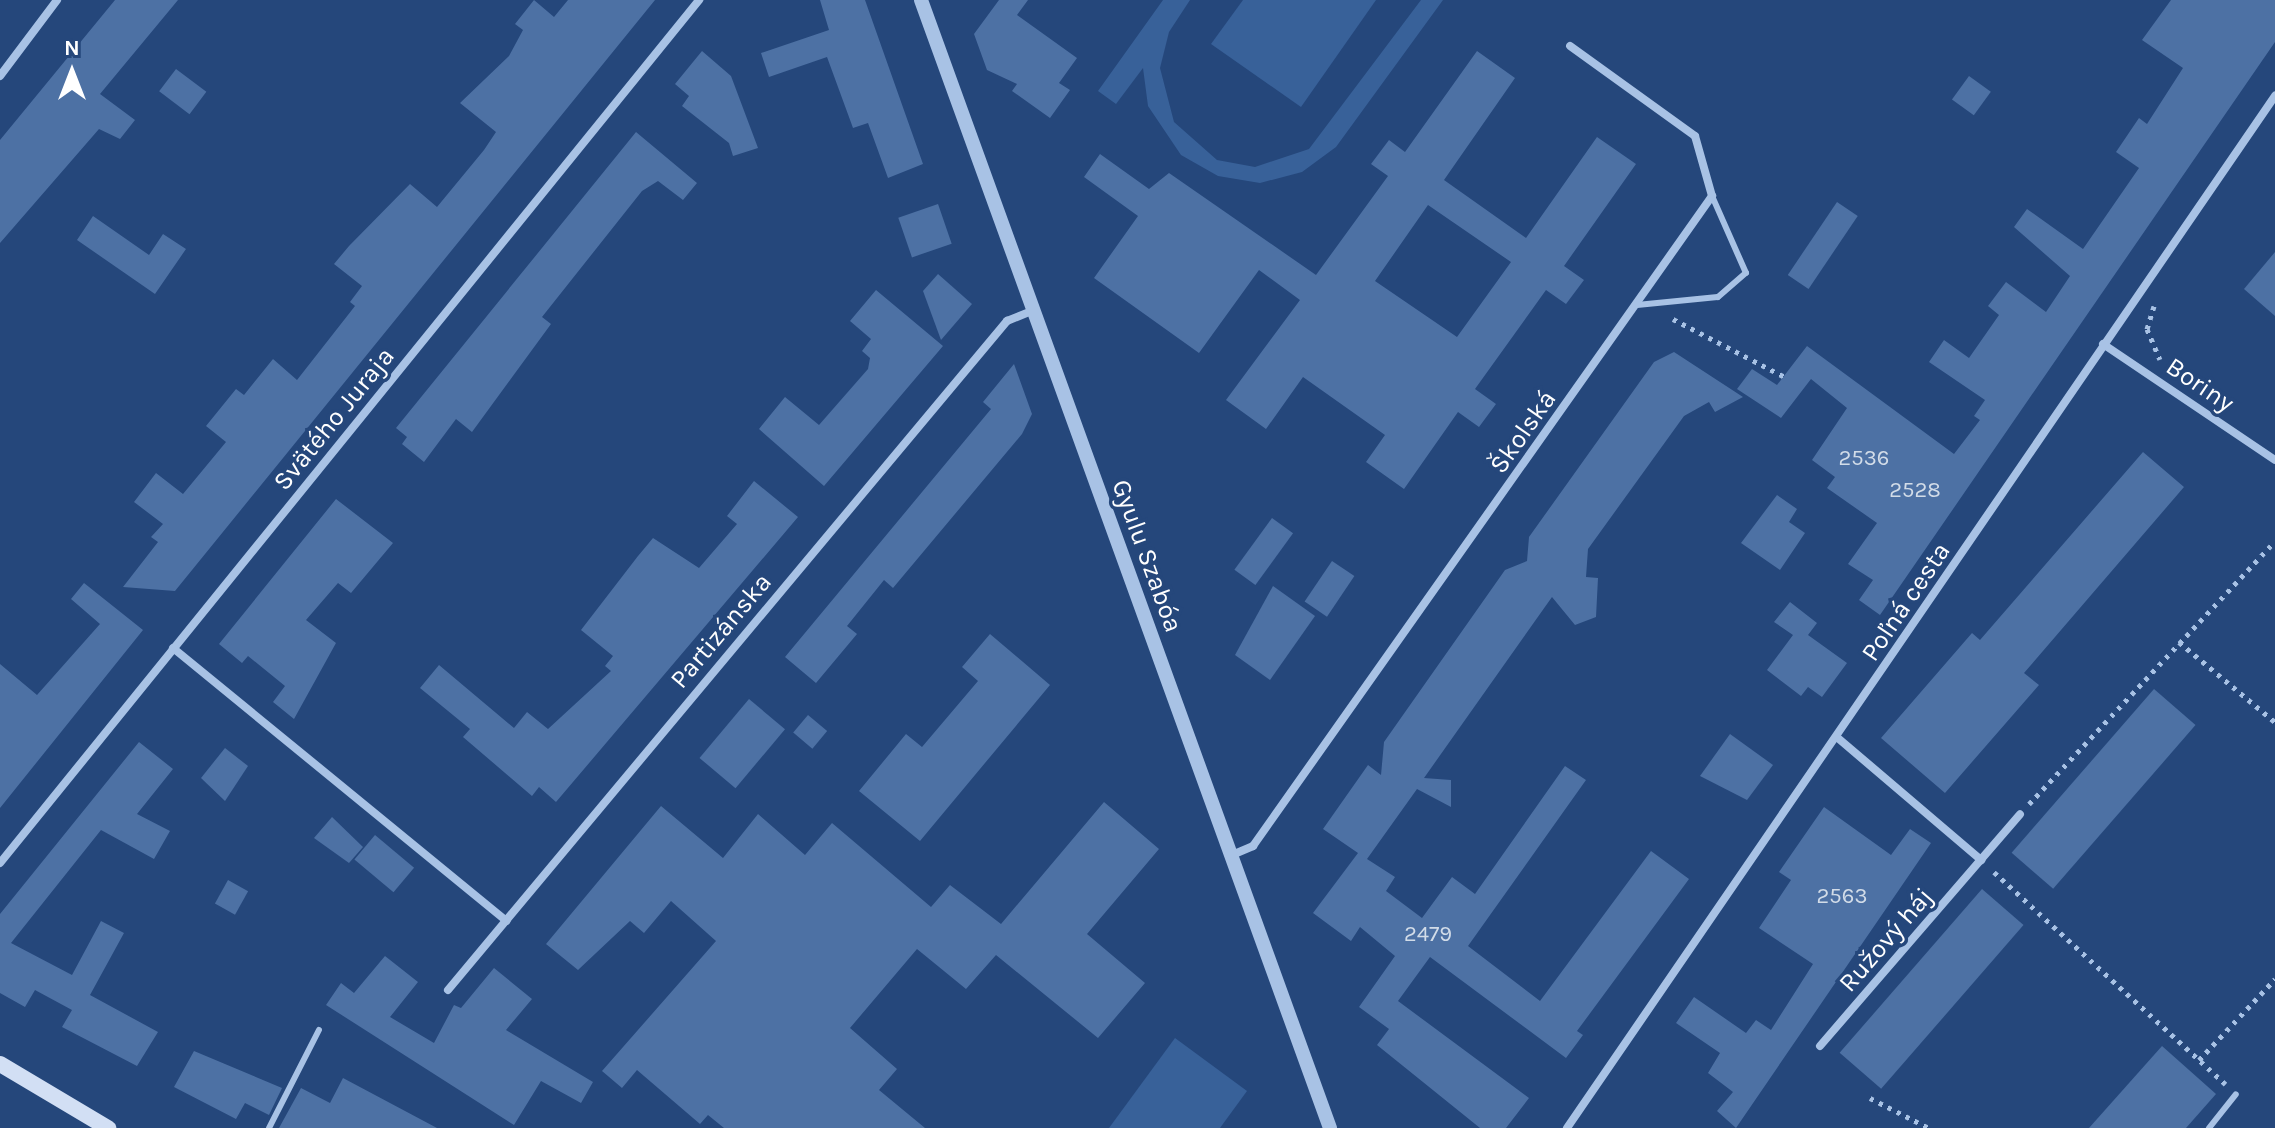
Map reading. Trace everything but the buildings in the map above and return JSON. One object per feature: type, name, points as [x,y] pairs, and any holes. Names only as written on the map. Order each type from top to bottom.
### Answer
[{"type":"main road","points":[[0,1064],[108,1128]]},
{"type":"street","points":[[0,76],[57,0]]},
{"type":"street","name":"Svätého Juraja","points":[[0,863],[699,0]]},
{"type":"street","name":"Gyulu Szabóa","points":[[921,0],[1330,1128]]},
{"type":"street","points":[[1570,46],[1695,136],[1712,196]]},
{"type":"street","name":"Poľná cesta","points":[[1567,1128],[1839,739],[2103,344],[2275,96]]},
{"type":"street","name":"Školská","points":[[1232,855],[1253,846],[1712,196]]},
{"type":"street","name":"Partizánska","points":[[448,990],[1007,321],[1035,309]]},
{"type":"street","name":"Boriny","points":[[2103,344],[2275,460]]},
{"type":"street","points":[[173,648],[506,921]]},
{"type":"street","points":[[1839,739],[1981,860]]},
{"type":"street","name":"Ružový háj","points":[[1820,1046],[2020,814]]},
{"type":"lane","points":[[1637,305],[1718,297],[1746,273],[1712,196]]},
{"type":"lane","points":[[269,1128],[319,1030]]},
{"type":"lane","points":[[2209,1128],[2236,1094]]},
{"type":"path","points":[[2163,292],[2147,329],[2164,364]]},
{"type":"path","points":[[1637,305],[1785,377]]},
{"type":"path","points":[[2020,814],[2275,541]]},
{"type":"path","points":[[2179,642],[2275,722]]},
{"type":"path","points":[[1981,860],[2236,1094]]},
{"type":"path","points":[[2199,1060],[2275,979]]},
{"type":"path","points":[[1870,1098],[1929,1128]]},
{"type":"shaded area","points":[[1163,0],[1190,0],[1169,32],[1160,68],[1174,122],[1217,160],[1255,167],[1309,149],[1421,0],[1443,0],[1336,147],[1302,172],[1260,183],[1218,176],[1181,155],[1148,106],[1143,68],[1116,104],[1098,91]]},
{"type":"shaded area","points":[[1243,0],[1376,0],[1301,107],[1211,44]]},
{"type":"shaded area","points":[[1175,1038],[1247,1091],[1220,1128],[1109,1128]]}]
